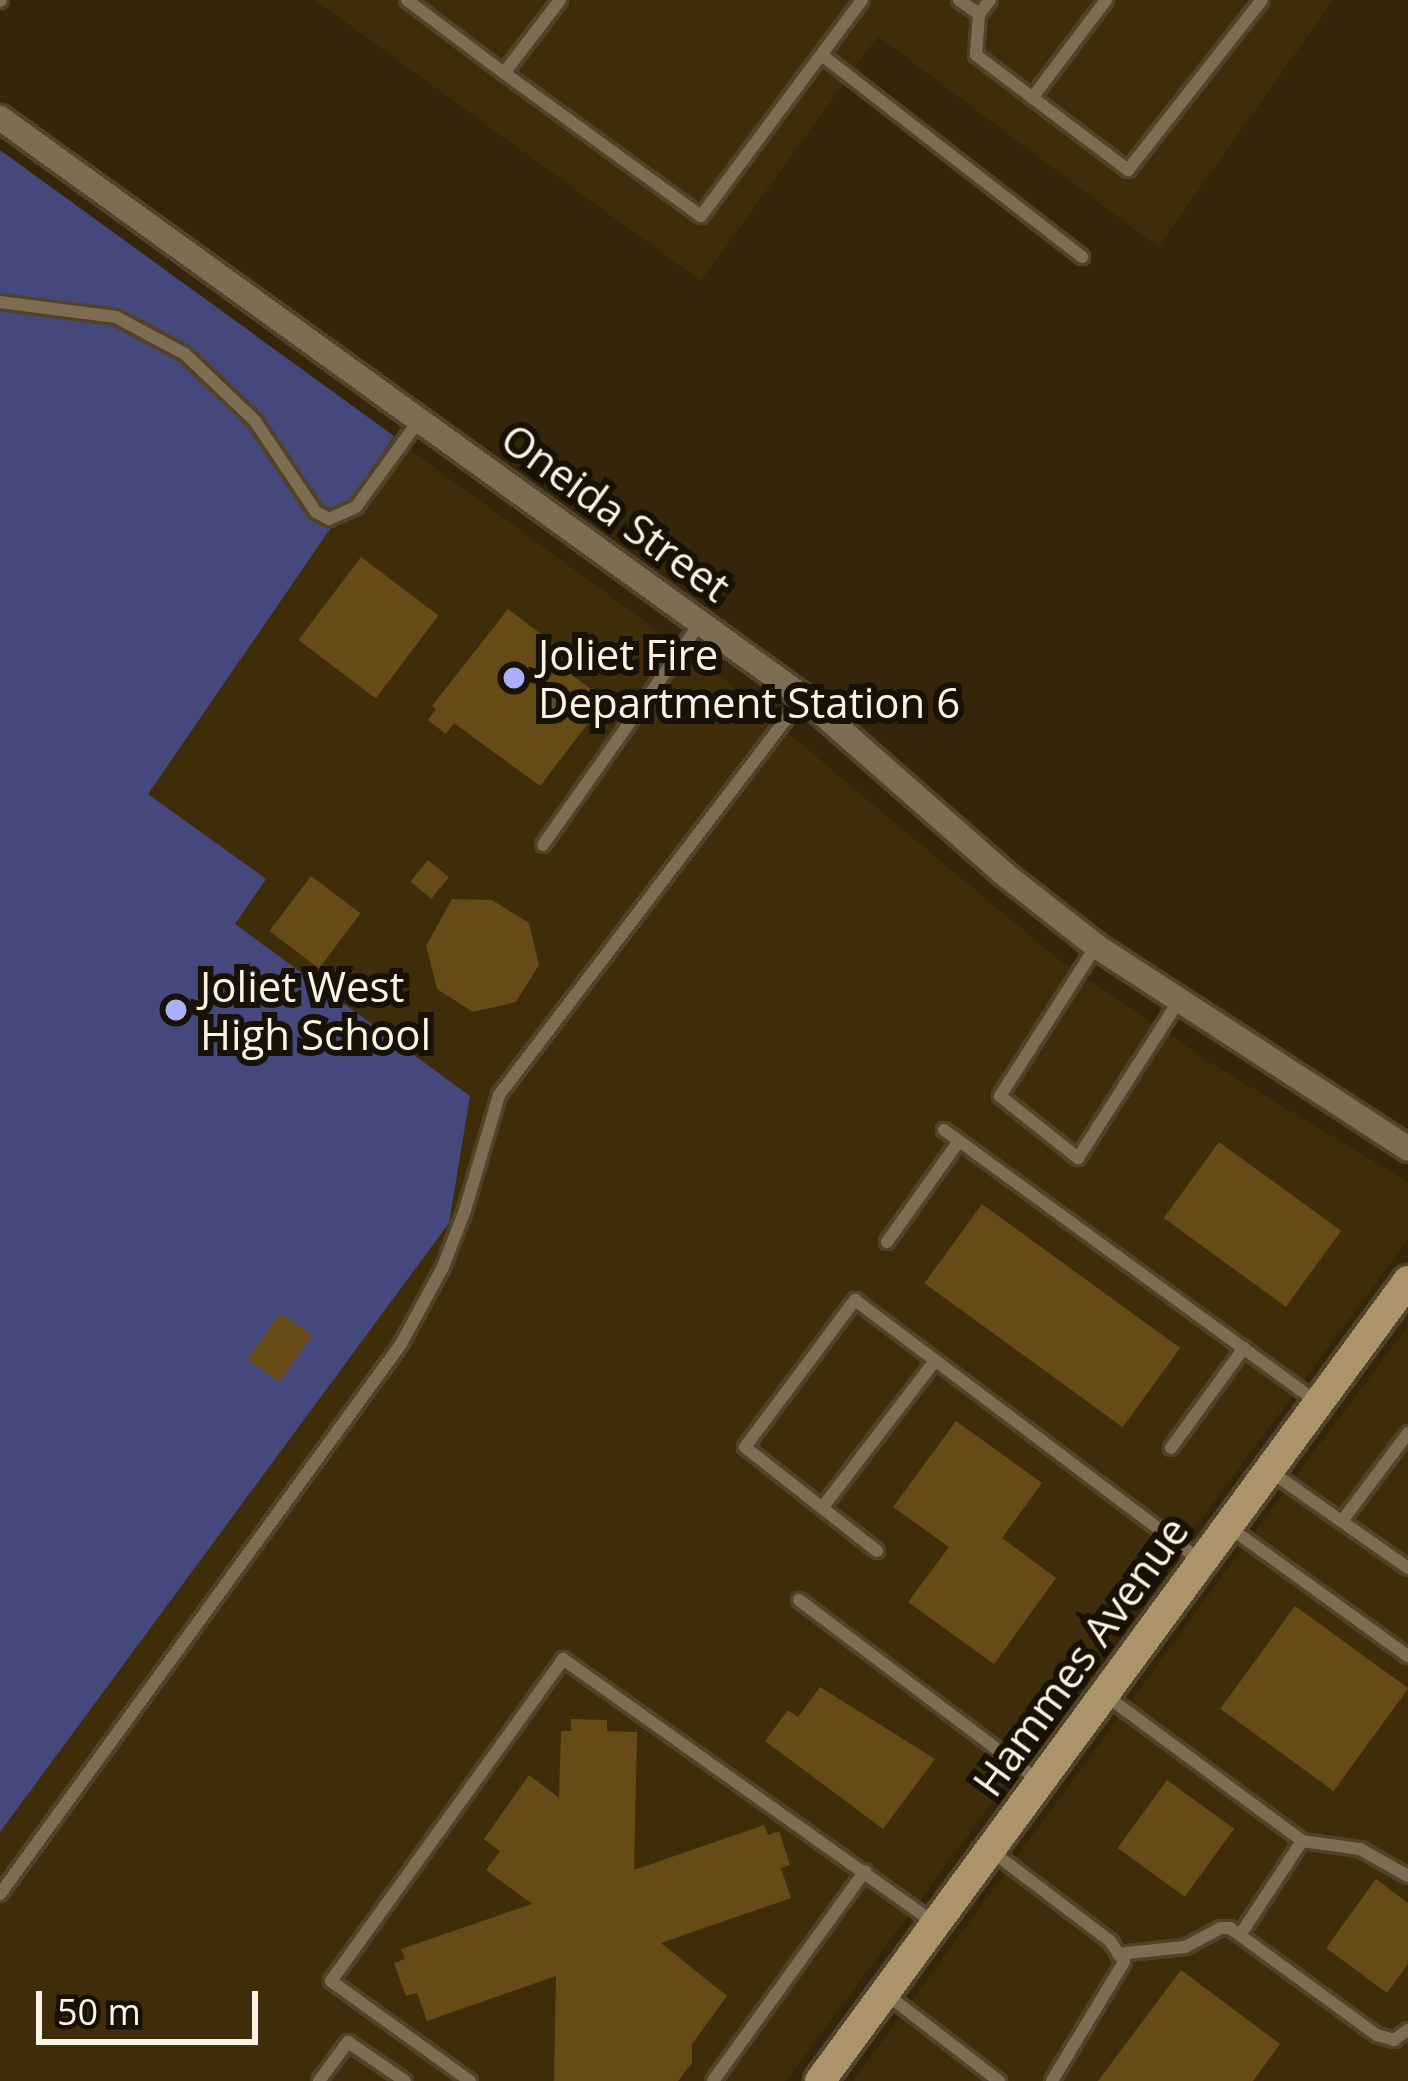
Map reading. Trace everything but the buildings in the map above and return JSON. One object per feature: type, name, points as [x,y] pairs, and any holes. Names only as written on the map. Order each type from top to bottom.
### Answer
[{"type":"street","name":"Oneida Street","points":[[0,118],[803,697],[1004,873],[1096,946],[1408,1149]]},
{"type":"street","name":"Hammes Avenue","points":[[820,2081],[1408,1281]]},
{"type":"lane","points":[[407,0],[701,216],[862,0]]},
{"type":"lane","points":[[504,73],[559,0]]},
{"type":"lane","points":[[959,0],[979,14]]},
{"type":"lane","points":[[990,0],[979,14],[976,55],[1128,170],[1262,0]]},
{"type":"lane","points":[[1032,98],[1106,0]]},
{"type":"lane","points":[[823,56],[1082,257]]},
{"type":"lane","points":[[0,302],[116,317],[185,354],[255,421],[316,512],[329,519],[356,507],[421,418]]},
{"type":"lane","points":[[543,845],[701,622]]},
{"type":"lane","points":[[0,1894],[401,1344],[443,1267],[472,1190],[484,1132],[512,1076],[803,697]]},
{"type":"lane","points":[[1096,946],[1000,1096],[1078,1158],[1178,1002]]},
{"type":"lane","points":[[944,1130],[1318,1403]]},
{"type":"lane","points":[[886,1242],[958,1141]]},
{"type":"lane","points":[[877,1551],[745,1448],[854,1300],[1202,1562]]},
{"type":"lane","points":[[1171,1448],[1244,1348]]},
{"type":"lane","points":[[822,1508],[935,1360]]},
{"type":"lane","points":[[1342,1521],[1408,1433]]},
{"type":"lane","points":[[1269,1470],[1408,1568]]},
{"type":"lane","points":[[1228,1526],[1408,1656]]},
{"type":"lane","points":[[799,1600],[1040,1782]]},
{"type":"lane","points":[[470,2081],[331,1981],[563,1659],[936,1923]]},
{"type":"lane","points":[[1105,1694],[1302,1841],[1360,1849],[1408,1876]]},
{"type":"lane","points":[[1242,1932],[1302,1841]]},
{"type":"lane","points":[[990,1850],[1110,1941],[1124,1962],[1052,2081]]},
{"type":"lane","points":[[713,2081],[866,1871]]},
{"type":"lane","points":[[1118,1954],[1185,1947],[1220,1928],[1242,1932],[1377,2035],[1394,2040],[1408,2030]]},
{"type":"lane","points":[[885,1994],[999,2081]]},
{"type":"lane","points":[[319,2081],[348,2042],[405,2081]]},
{"type":"shaded area","points":[[315,0],[1333,0],[1158,247],[878,36],[701,281]]},
{"type":"shaded area","points":[[0,150],[721,677],[1055,957],[1209,1062],[1408,1182],[1408,1239],[786,2081],[0,2081]]},
{"type":"shaded area","name":"Joliet West High School","points":[[0,150],[394,436],[148,794],[266,879],[235,924],[470,1096],[449,1223],[0,1832]]},
{"type":"shaded area","points":[[1408,1326],[1408,2081],[853,2081],[1262,1522]]},
{"type":"place","name":"Joliet Fire Department Station 6","points":[[514,678]]},
{"type":"place","name":"Joliet West High School","points":[[176,1010]]}]
